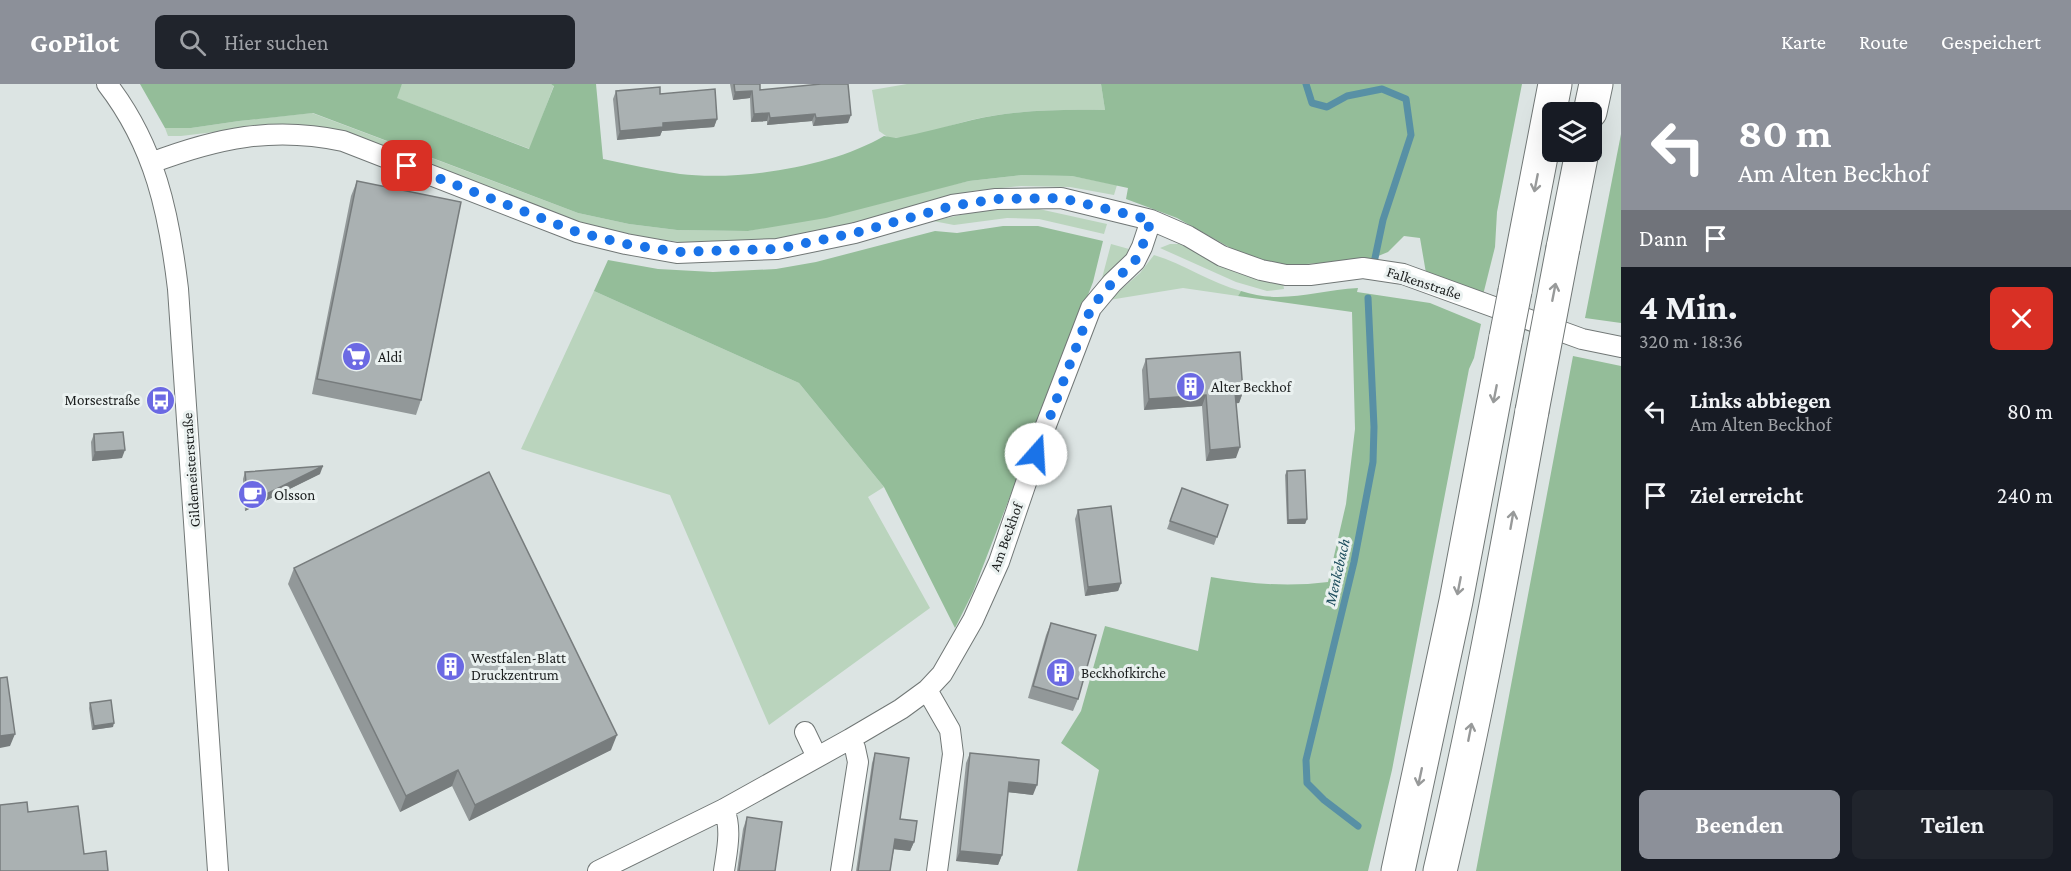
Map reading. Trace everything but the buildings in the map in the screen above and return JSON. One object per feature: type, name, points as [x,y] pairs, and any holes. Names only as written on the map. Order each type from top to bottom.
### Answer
[{"type":"highway","points":[[1398,871],[1456,601],[1555,84]]},
{"type":"highway","points":[[1592,102],[1596,84]]},
{"type":"highway","points":[[1440,871],[1455,809],[1496,604],[1580,162]]},
{"type":"street","name":"Gildemeisterstraße","points":[[107,84],[130,116],[152,163],[173,243],[218,871]]},
{"type":"street","name":"Falkenstraße","points":[[152,163],[205,145],[241,137],[291,133],[317,135],[344,141],[577,232],[626,244],[677,252],[777,249],[855,233],[952,206],[996,199],[1061,198],[1151,220],[1188,236],[1240,264],[1286,275],[1310,275],[1363,268],[1385,269],[1582,339],[1621,347]]},
{"type":"street","name":"Am Beckhof","points":[[606,869],[724,809],[850,739],[901,709],[927,690],[942,674],[973,620],[999,562],[1043,433],[1091,308],[1135,261],[1151,220]]},
{"type":"street","points":[[927,690],[950,730],[953,754],[937,871]]},
{"type":"street","points":[[806,732],[817,757]]},
{"type":"street","points":[[841,871],[858,762],[850,739]]},
{"type":"street","points":[[724,809],[728,819],[729,838],[724,871]]},
{"type":"green space","points":[[140,84],[402,84],[397,98],[529,149],[554,86],[551,84],[596,84],[603,159],[680,174],[704,176],[785,169],[839,156],[884,136],[896,138],[1005,114],[1105,110],[1101,84],[1522,84],[1497,212],[1495,247],[1483,295],[1426,273],[1420,238],[1404,236],[1388,252],[1366,261],[1286,265],[1245,256],[1177,218],[1126,199],[1128,188],[1072,176],[1022,175],[969,181],[826,218],[748,231],[677,230],[629,224],[578,213],[313,113],[191,128],[165,128]]},
{"type":"green space","points":[[402,84],[554,85],[530,149],[396,98]]},
{"type":"green space","points":[[907,84],[1101,84],[1105,110],[1054,110],[1004,114],[971,120],[920,134],[889,138],[879,131],[872,90]]},
{"type":"green space","points":[[312,113],[578,213],[629,224],[677,230],[748,231],[969,181],[1022,175],[1072,176],[1117,185],[1114,195],[1070,187],[1021,186],[973,191],[844,225],[780,239],[726,243],[679,242],[631,235],[580,223],[347,133],[310,125],[273,125],[168,136],[165,128],[191,128]]},
{"type":"green space","points":[[1621,134],[1621,323],[1585,318]]},
{"type":"green space","points":[[1039,209],[1107,224],[1104,234],[1039,219],[1007,218],[954,225],[933,221],[983,210]]},
{"type":"green space","points":[[1003,226],[1038,226],[1103,241],[1093,282],[973,592],[955,628],[884,487],[799,383],[594,291],[608,260],[658,269],[713,272],[776,269],[816,262],[935,231],[957,233]]},
{"type":"green space","points":[[1111,244],[1129,249],[1126,259],[1101,282]]},
{"type":"green space","points":[[1170,244],[1180,244],[1237,273],[1283,283],[1284,289],[1267,291],[1236,282],[1160,248]]},
{"type":"green space","points":[[1154,255],[1241,291],[1238,296],[1183,288],[1109,300],[1140,273]]},
{"type":"green space","points":[[1358,288],[1357,292],[1430,303],[1481,324],[1474,358],[1469,369],[1392,770],[1368,871],[1077,871],[1099,770],[1061,743],[1081,711],[1105,626],[1198,651],[1211,577],[1269,584],[1328,582],[1346,504],[1355,429],[1352,312],[1238,296],[1241,291],[1256,295],[1285,297]]},
{"type":"green space","points":[[594,291],[799,383],[884,487],[868,497],[930,608],[769,725],[670,495],[521,449]]},
{"type":"green space","points":[[1573,356],[1621,366],[1621,871],[1476,871]]},
{"type":"waterway","name":"Menkebach","points":[[1306,84],[1312,103],[1327,107],[1347,96],[1382,89],[1406,99],[1411,135],[1383,220],[1375,258]]},
{"type":"waterway","name":"Menkebach","points":[[1358,826],[1324,800],[1307,783],[1306,760],[1354,562],[1373,462],[1374,427],[1368,298]]},
{"type":"place","name":"Aldi","points":[[357,357]]},
{"type":"place","name":"Alter Beckhof","points":[[1190,387]]},
{"type":"place","name":"Morsestraße","points":[[161,400]]},
{"type":"place","name":"Olsson","points":[[253,495]]},
{"type":"place","name":"Westfalen-Blatt Druckzentrum","points":[[450,667]]},
{"type":"place","name":"Beckhofkirche","points":[[1060,673]]},
{"type":"route","points":[[407,166],[577,232],[626,244],[677,252],[777,249],[855,233],[952,206],[996,199],[1061,198],[1151,220],[1135,261],[1091,308],[1036,454]]}]
